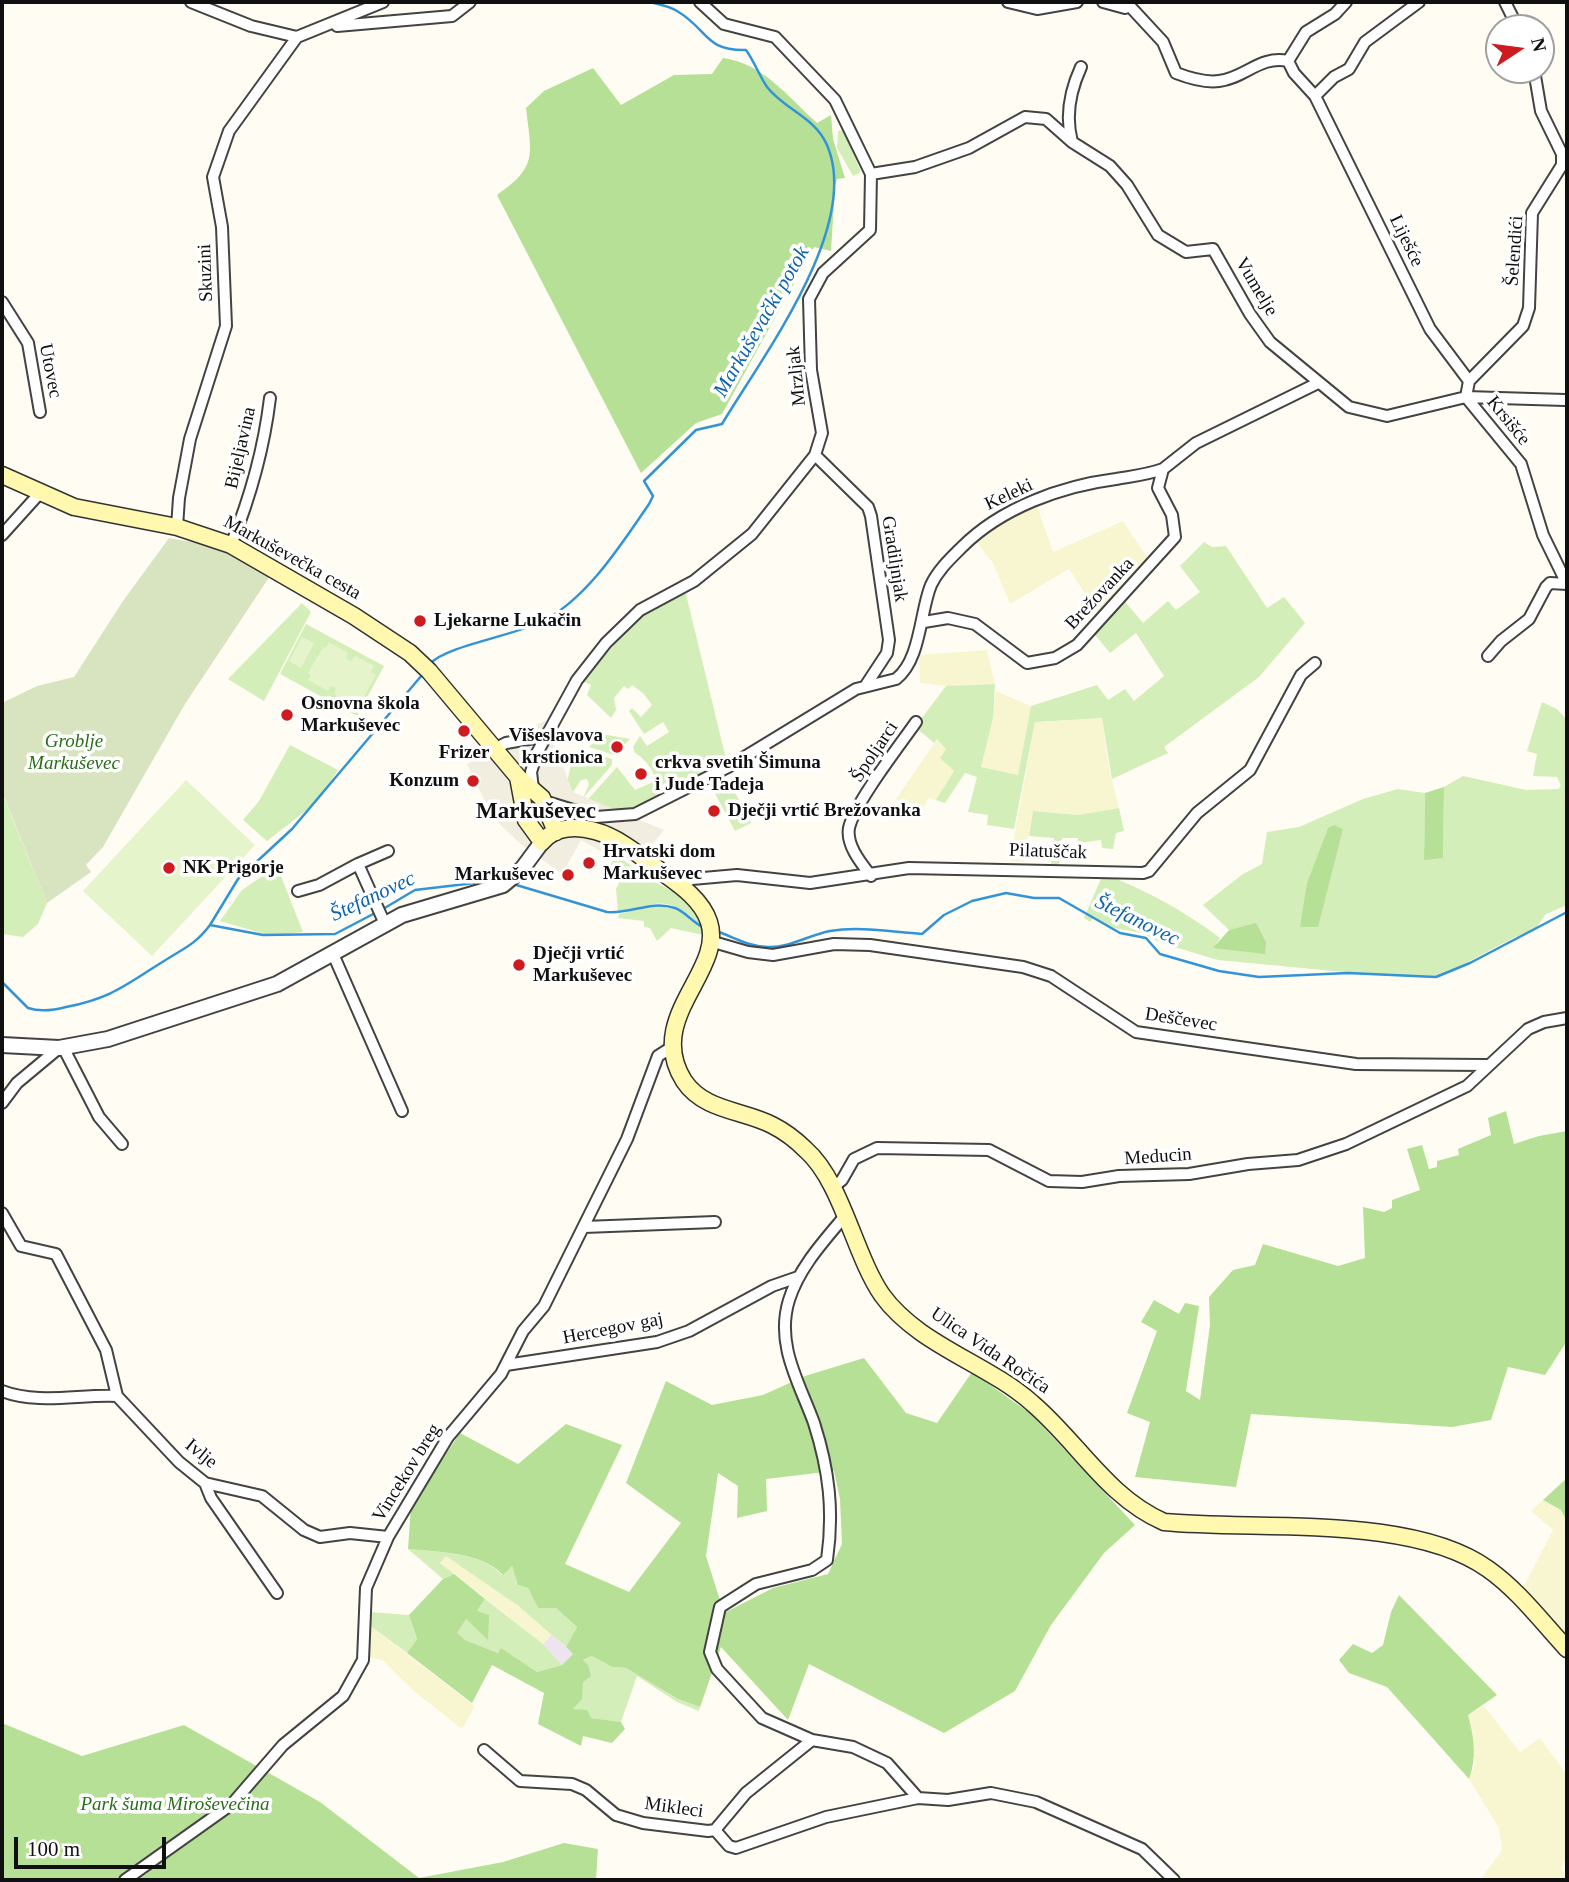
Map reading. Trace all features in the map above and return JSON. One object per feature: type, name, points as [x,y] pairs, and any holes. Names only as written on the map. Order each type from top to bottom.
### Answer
[{"type":"main road","name":"Markuševečka cesta","points":[[2,475],[39,494],[74,507],[177,527],[231,545],[354,616],[425,668],[481,736],[539,795]]},
{"type":"main road","points":[[518,776],[522,804],[529,826],[542,842],[556,832],[576,828],[603,833],[680,885],[701,906],[711,933],[679,1013],[672,1046]]},
{"type":"main road","points":[[522,804],[530,797],[539,795],[556,832]]},
{"type":"main road","name":"Ulica Vida Ročića","points":[[672,1046],[684,1080],[696,1096],[772,1125],[807,1151],[831,1189],[872,1280],[885,1298],[916,1327],[1030,1401],[1057,1426],[1116,1493],[1141,1512],[1164,1521],[1197,1525],[1364,1531],[1423,1540],[1460,1553],[1489,1569],[1567,1649]]},
{"type":"street","points":[[191,2],[251,26],[297,37],[383,2]]},
{"type":"street","points":[[324,27],[374,20],[418,21],[452,16],[470,2]]},
{"type":"street","name":"Mrzljak","points":[[700,2],[724,24],[775,37],[835,100],[870,174],[870,230],[823,272],[809,299],[811,370],[822,433],[815,455]]},
{"type":"street","points":[[1009,2],[1037,9],[1077,2]]},
{"type":"street","points":[[1103,2],[1125,8],[1128,4],[1163,42],[1175,72],[1218,82],[1266,61],[1288,61],[1306,32],[1335,14],[1346,2]]},
{"type":"street","points":[[1315,96],[1334,77],[1349,69],[1365,42],[1419,2]]},
{"type":"street","name":"Skuzini","points":[[177,527],[179,498],[190,439],[226,326],[222,227],[213,177],[229,131],[297,37]]},
{"type":"street","name":"Liješće","points":[[1288,61],[1315,96],[1430,329],[1469,381]]},
{"type":"street","points":[[1072,142],[1068,126],[1071,88],[1081,67]]},
{"type":"street","name":"Šelendići","points":[[1469,381],[1523,326],[1529,308],[1532,213],[1562,165],[1562,155],[1541,111],[1536,84]]},
{"type":"street","name":"Vumelje","points":[[870,174],[915,167],[969,148],[1025,117],[1046,119],[1072,142],[1110,166],[1127,185],[1158,235],[1186,252],[1213,250],[1250,314],[1270,342],[1318,383]]},
{"type":"street","name":"Utovec","points":[[2,302],[28,343],[40,412]]},
{"type":"street","points":[[1466,397],[1469,381]]},
{"type":"street","points":[[1163,469],[1196,443],[1318,383]]},
{"type":"street","name":"Krsišće","points":[[1318,383],[1349,407],[1387,416],[1466,397],[1564,400]]},
{"type":"street","name":"Krsišće","points":[[1466,397],[1521,464],[1544,535],[1566,577]]},
{"type":"street","name":"Bijeljavina","points":[[231,545],[264,441],[270,398]]},
{"type":"street","points":[[815,455],[752,534],[694,581],[639,610],[607,643],[577,680],[533,764],[539,795],[596,817],[635,814],[728,768],[866,685],[900,676],[924,622]]},
{"type":"street","name":"Gradiljnjak","points":[[815,455],[868,507],[871,516],[889,640],[887,653],[866,685]]},
{"type":"street","name":"Brežovanka","points":[[924,622],[947,618],[975,624],[1027,663],[1066,654],[1175,537],[1172,515],[1158,488],[1163,469]]},
{"type":"street","name":"Keleki","points":[[924,622],[928,596],[938,572],[985,525],[1013,510],[1054,494],[1163,469]]},
{"type":"street","points":[[2,535],[16,523],[39,494]]},
{"type":"street","points":[[1488,656],[1501,641],[1529,619],[1546,587],[1566,577]]},
{"type":"street","name":"Pilatuščak","points":[[680,885],[692,879],[721,875],[810,883],[871,876],[909,868],[1136,874],[1149,871],[1197,813],[1250,770],[1301,675],[1315,663]]},
{"type":"street","name":"Špoljarci","points":[[871,876],[850,842],[849,827],[873,784],[916,722]]},
{"type":"street","points":[[494,749],[506,743],[546,736]]},
{"type":"street","points":[[2,1045],[61,1048],[108,1039],[266,988],[333,954],[383,920],[508,881],[542,842]]},
{"type":"street","points":[[298,891],[319,885],[388,851]]},
{"type":"street","points":[[358,864],[383,920]]},
{"type":"street","name":"Deščevec","points":[[711,933],[748,952],[773,955],[834,944],[870,945],[1023,967],[1051,976],[1136,1032],[1356,1064],[1486,1065]]},
{"type":"street","points":[[333,954],[402,1111]]},
{"type":"street","points":[[1486,1065],[1528,1028],[1567,1018]]},
{"type":"street","name":"Vincekov breg","points":[[130,1876],[232,1804],[283,1745],[343,1696],[363,1660],[366,1588],[388,1537],[448,1437],[506,1365],[523,1331],[544,1306],[562,1275],[626,1139],[658,1056],[672,1046]]},
{"type":"street","points":[[2,1103],[17,1083],[61,1048]]},
{"type":"street","points":[[61,1048],[100,1118],[122,1144]]},
{"type":"street","name":"Meducin","points":[[831,1189],[842,1180],[854,1159],[877,1148],[989,1150],[1049,1181],[1082,1182],[1119,1177],[1189,1174],[1248,1164],[1298,1160],[1346,1144],[1467,1086],[1486,1065]]},
{"type":"street","points":[[2,1213],[21,1246],[56,1254],[106,1350],[117,1396],[83,1394],[45,1399],[18,1397],[2,1391]]},
{"type":"street","points":[[844,1217],[798,1277],[788,1302],[785,1329],[794,1381],[813,1422],[827,1472],[833,1519],[827,1560],[812,1570],[756,1584],[720,1607],[710,1652],[717,1669],[762,1718],[812,1740],[853,1746],[887,1763],[918,1798],[948,1800],[991,1793],[1036,1802],[1142,1849],[1174,1880]]},
{"type":"street","points":[[584,1227],[715,1222]]},
{"type":"street","name":"Hercegov gaj","points":[[506,1365],[657,1342],[689,1331],[772,1286],[798,1277]]},
{"type":"street","name":"Ivlje","points":[[117,1396],[179,1462],[205,1483],[262,1496],[304,1530],[320,1537],[350,1533],[388,1537]]},
{"type":"street","points":[[205,1483],[211,1498],[277,1593]]},
{"type":"street","name":"Mikleci","points":[[715,1830],[746,1793],[812,1740]]},
{"type":"street","name":"Mikleci","points":[[484,1749],[520,1781],[572,1784],[586,1790],[616,1815],[643,1823],[715,1830],[729,1846],[736,1848],[826,1816],[918,1798]]},
{"type":"shaded area","points":[[1036,503],[1053,552],[1123,521],[1150,562],[1098,614],[1069,569],[1010,604],[993,563],[974,539],[986,526]]},
{"type":"shaded area","points":[[987,650],[995,684],[946,686],[920,683],[919,655]]},
{"type":"shaded area","points":[[996,691],[1031,706],[1018,775],[981,767]]},
{"type":"shaded area","points":[[1102,718],[1108,763],[1119,808],[1078,815],[1033,811],[1024,862],[1010,861],[1035,722]]},
{"type":"shaded area","points":[[545,721],[573,792],[664,830],[652,845],[613,858],[581,840],[562,874],[523,846],[493,818],[467,764],[526,729]]},
{"type":"shaded area","points":[[937,739],[947,749],[940,758],[954,771],[936,800],[928,798],[921,814],[908,812],[910,808],[896,799]]},
{"type":"shaded area","points":[[1543,1500],[1561,1510],[1567,1522],[1567,1639],[1521,1592],[1553,1530],[1531,1511]]},
{"type":"shaded area","points":[[446,1555],[485,1580],[552,1634],[543,1644],[440,1563]]},
{"type":"shaded area","points":[[369,1625],[475,1706],[462,1729],[415,1692],[382,1660],[368,1657]]},
{"type":"shaded area","points":[[552,1634],[573,1654],[562,1665],[543,1644]]},
{"type":"shaded area","points":[[1484,1706],[1520,1752],[1540,1738],[1567,1775],[1567,1859],[1561,1867],[1567,1880],[1480,1880],[1502,1850],[1499,1828],[1469,1779],[1475,1764],[1468,1715]]},
{"type":"green space","points":[[723,58],[737,61],[763,74],[817,123],[831,115],[833,139],[845,178],[837,179],[835,185],[831,251],[814,247],[722,414],[696,423],[641,473],[497,195],[511,185],[526,167],[530,148],[526,108],[544,91],[593,68],[621,105],[674,75],[712,74]]},
{"type":"green space","points":[[843,130],[861,172],[853,176],[837,148],[838,131]]},
{"type":"green space","name":"Groblje Markuševec","points":[[169,538],[215,546],[270,576],[185,704],[103,847],[86,865],[91,872],[47,903],[2,792],[2,703],[37,686],[74,677],[123,601]]},
{"type":"green space","points":[[1204,542],[1212,547],[1226,546],[1267,608],[1284,597],[1305,623],[1259,677],[1164,747],[1168,753],[1112,779],[1102,718],[1035,722],[1014,829],[987,825],[988,815],[968,812],[977,777],[965,773],[945,803],[936,800],[954,771],[940,758],[946,749],[937,739],[934,743],[915,727],[946,686],[995,684],[993,718],[981,767],[1018,775],[1031,706],[1097,685],[1108,700],[1125,689],[1134,701],[1164,676],[1136,633],[1110,653],[1092,631],[1122,598],[1143,623],[1168,601],[1176,610],[1200,592],[1180,566]]},
{"type":"green space","points":[[685,590],[727,763],[627,811],[617,813],[581,807],[617,767],[635,790],[655,781],[651,769],[635,753],[633,747],[640,736],[647,746],[669,732],[663,722],[644,734],[629,711],[632,708],[641,717],[652,705],[644,694],[632,685],[628,689],[624,686],[614,698],[616,710],[611,718],[587,695],[591,685],[582,681],[645,611]]},
{"type":"green space","points":[[302,603],[311,612],[264,701],[228,679]]},
{"type":"green space","points":[[306,624],[384,666],[357,716],[280,674]]},
{"type":"green space","points":[[302,637],[314,643],[301,668],[289,661]]},
{"type":"green space","points":[[329,642],[348,653],[346,659],[351,661],[355,656],[374,666],[371,672],[376,675],[361,702],[356,699],[353,704],[334,694],[336,688],[331,686],[328,691],[308,680],[311,675],[308,673],[323,647],[326,648]]},
{"type":"green space","points":[[1542,702],[1557,709],[1567,720],[1567,905],[1546,914],[1534,931],[1515,937],[1447,973],[1436,976],[1365,974],[1218,960],[1161,943],[1142,933],[1114,928],[1093,918],[1090,922],[1084,918],[1103,874],[1149,894],[1192,919],[1220,938],[1214,948],[1256,924],[1229,930],[1203,905],[1243,874],[1262,864],[1267,832],[1299,827],[1363,799],[1398,789],[1425,793],[1424,859],[1443,858],[1444,787],[1463,776],[1526,790],[1558,789],[1561,786],[1557,777],[1533,776],[1537,754],[1527,751]],"holes":[[[1328,828],[1343,830],[1307,884]]]},
{"type":"green space","points":[[602,734],[630,739],[621,748],[618,742],[614,744],[618,752],[614,755],[589,747]]},
{"type":"green space","points":[[290,745],[338,770],[317,802],[267,841],[243,820],[259,801]]},
{"type":"green space","points":[[581,752],[612,759],[612,765],[583,798],[589,784],[587,779],[581,780],[573,792],[566,786],[573,756],[579,758]]},
{"type":"green space","points":[[727,777],[751,823],[735,831],[711,786]]},
{"type":"green space","name":"NK Prigorje","points":[[186,780],[255,845],[152,956],[83,891]]},
{"type":"green space","points":[[1444,787],[1443,858],[1424,860],[1425,793]]},
{"type":"green space","points":[[2,793],[47,903],[38,924],[23,937],[2,934]]},
{"type":"green space","points":[[1119,808],[1124,831],[1116,833],[1113,849],[1102,848],[1101,840],[1078,843],[1078,838],[1062,838],[1059,866],[1051,865],[1054,838],[1029,836],[1033,811],[1078,815]]},
{"type":"green space","points":[[1334,825],[1343,829],[1318,927],[1300,927],[1307,883],[1328,828]]},
{"type":"green space","points":[[616,855],[640,872],[638,877],[644,883],[649,879],[678,894],[703,920],[698,923],[677,907],[668,904],[618,912],[616,889],[619,883],[605,874]]},
{"type":"green space","points":[[277,866],[303,932],[271,936],[220,921],[242,890]]},
{"type":"green space","points":[[656,905],[678,910],[702,929],[703,935],[671,928],[657,941],[650,928],[644,927],[644,921],[618,918],[619,914]]},
{"type":"green space","points":[[1256,923],[1266,942],[1265,954],[1213,948],[1229,930]]},
{"type":"green space","points":[[1506,1111],[1514,1144],[1567,1131],[1567,1341],[1545,1375],[1508,1367],[1491,1420],[1452,1427],[1251,1414],[1236,1487],[1135,1477],[1150,1422],[1127,1413],[1157,1331],[1141,1322],[1154,1300],[1179,1314],[1185,1303],[1199,1306],[1186,1391],[1200,1400],[1210,1325],[1209,1297],[1233,1270],[1255,1265],[1263,1244],[1338,1266],[1365,1258],[1363,1207],[1384,1212],[1392,1208],[1392,1200],[1420,1190],[1407,1149],[1422,1145],[1429,1169],[1437,1167],[1437,1161],[1459,1155],[1458,1149],[1491,1135],[1488,1118]]},
{"type":"green space","points":[[864,1358],[906,1413],[937,1423],[972,1372],[1031,1414],[1135,1525],[1104,1553],[1051,1625],[1015,1691],[944,1733],[809,1664],[788,1720],[721,1647],[700,1707],[678,1699],[626,1668],[612,1667],[592,1656],[583,1660],[588,1665],[591,1676],[583,1682],[582,1699],[573,1709],[587,1710],[591,1718],[621,1722],[625,1729],[612,1743],[583,1736],[581,1746],[538,1724],[544,1693],[492,1665],[472,1703],[407,1653],[417,1639],[409,1615],[443,1579],[454,1574],[485,1599],[477,1611],[489,1615],[488,1640],[466,1619],[457,1633],[465,1640],[498,1653],[501,1648],[537,1672],[562,1665],[573,1654],[566,1647],[577,1627],[556,1608],[538,1608],[528,1588],[518,1585],[512,1566],[503,1575],[494,1567],[472,1557],[408,1549],[411,1506],[460,1433],[518,1464],[566,1424],[622,1445],[565,1564],[629,1592],[681,1523],[626,1483],[666,1381],[712,1405],[763,1395],[805,1376]],"holes":[[[834,1471],[840,1499],[842,1544],[828,1574],[773,1588],[724,1613],[706,1556],[718,1473],[738,1486],[737,1518],[767,1511],[766,1479]]]},
{"type":"green space","points":[[1567,1478],[1567,1522],[1561,1510],[1543,1500]]},
{"type":"green space","points":[[408,1549],[471,1557],[494,1567],[502,1575],[512,1566],[518,1585],[528,1588],[538,1608],[556,1608],[577,1627],[566,1647],[517,1605],[446,1556],[440,1563],[454,1574],[443,1579]]},
{"type":"green space","points":[[1399,1595],[1497,1695],[1468,1715],[1474,1747],[1469,1779],[1387,1687],[1349,1673],[1339,1660],[1353,1644],[1372,1653],[1383,1645],[1391,1612]]},
{"type":"green space","points":[[485,1599],[543,1644],[562,1665],[537,1672],[502,1649],[498,1653],[465,1640],[456,1633],[465,1618],[488,1639],[477,1611]]},
{"type":"green space","points":[[369,1612],[409,1615],[417,1639],[407,1653],[369,1625]]},
{"type":"green space","points":[[592,1656],[612,1667],[626,1668],[678,1699],[700,1707],[699,1711],[677,1702],[637,1676],[621,1722],[591,1718],[573,1709],[581,1699],[582,1661]]},
{"type":"green space","name":"Park šuma Miroševečina","points":[[2,1723],[82,1756],[184,1725],[320,1802],[419,1878],[503,1862],[564,1843],[598,1849],[596,1880],[123,1880],[124,1877],[109,1880],[2,1880]]},
{"type":"waterway","name":"Markuševački potok","points":[[430,664],[465,646],[541,622],[588,586],[649,504],[653,496],[644,481],[696,430],[722,424],[782,328],[820,251],[831,213],[834,177],[822,135],[774,95],[746,50],[722,47],[707,38],[677,11],[650,2]]},
{"type":"waterway","name":"Markuševački potok","points":[[210,925],[238,879],[292,829],[422,675]]},
{"type":"waterway","name":"Štefanovec","points":[[383,909],[415,890],[500,880]]},
{"type":"waterway","name":"Štefanovec","points":[[513,884],[607,912],[649,906],[675,908],[703,927]]},
{"type":"waterway","name":"Štefanovec","points":[[716,931],[761,947],[784,945],[841,930],[864,929],[922,934],[944,915],[972,901],[1006,893],[1034,898],[1059,898],[1120,933],[1146,938],[1160,954],[1219,971],[1259,977],[1348,973],[1436,977],[1470,963],[1567,912]]},
{"type":"waterway","name":"Štefanovec","points":[[2,982],[28,1008],[57,1009],[118,990],[189,946],[210,925],[263,935],[335,934],[377,912]]},
{"type":"place","name":"Ljekarne Lukačin","points":[[420,621]]},
{"type":"place","name":"Osnovna škola Markuševec","points":[[287,715]]},
{"type":"place","name":"Frizer","points":[[464,731]]},
{"type":"place","name":"Višeslavova krstionica","points":[[617,747]]},
{"type":"place","name":"crkva svetih Šimuna i Jude Tadeja","points":[[641,774]]},
{"type":"place","name":"Konzum","points":[[473,781]]},
{"type":"place","name":"Dječji vrtić Brežovanka","points":[[714,811]]},
{"type":"place","name":"Hrvatski dom Markuševec","points":[[589,863]]},
{"type":"place","name":"NK Prigorje","points":[[169,868]]},
{"type":"place","name":"Markuševec","points":[[568,875]]},
{"type":"place","name":"Dječji vrtić Markuševec","points":[[519,965]]},
{"type":"district","name":"Markuševec","points":[[536,812]]}]
